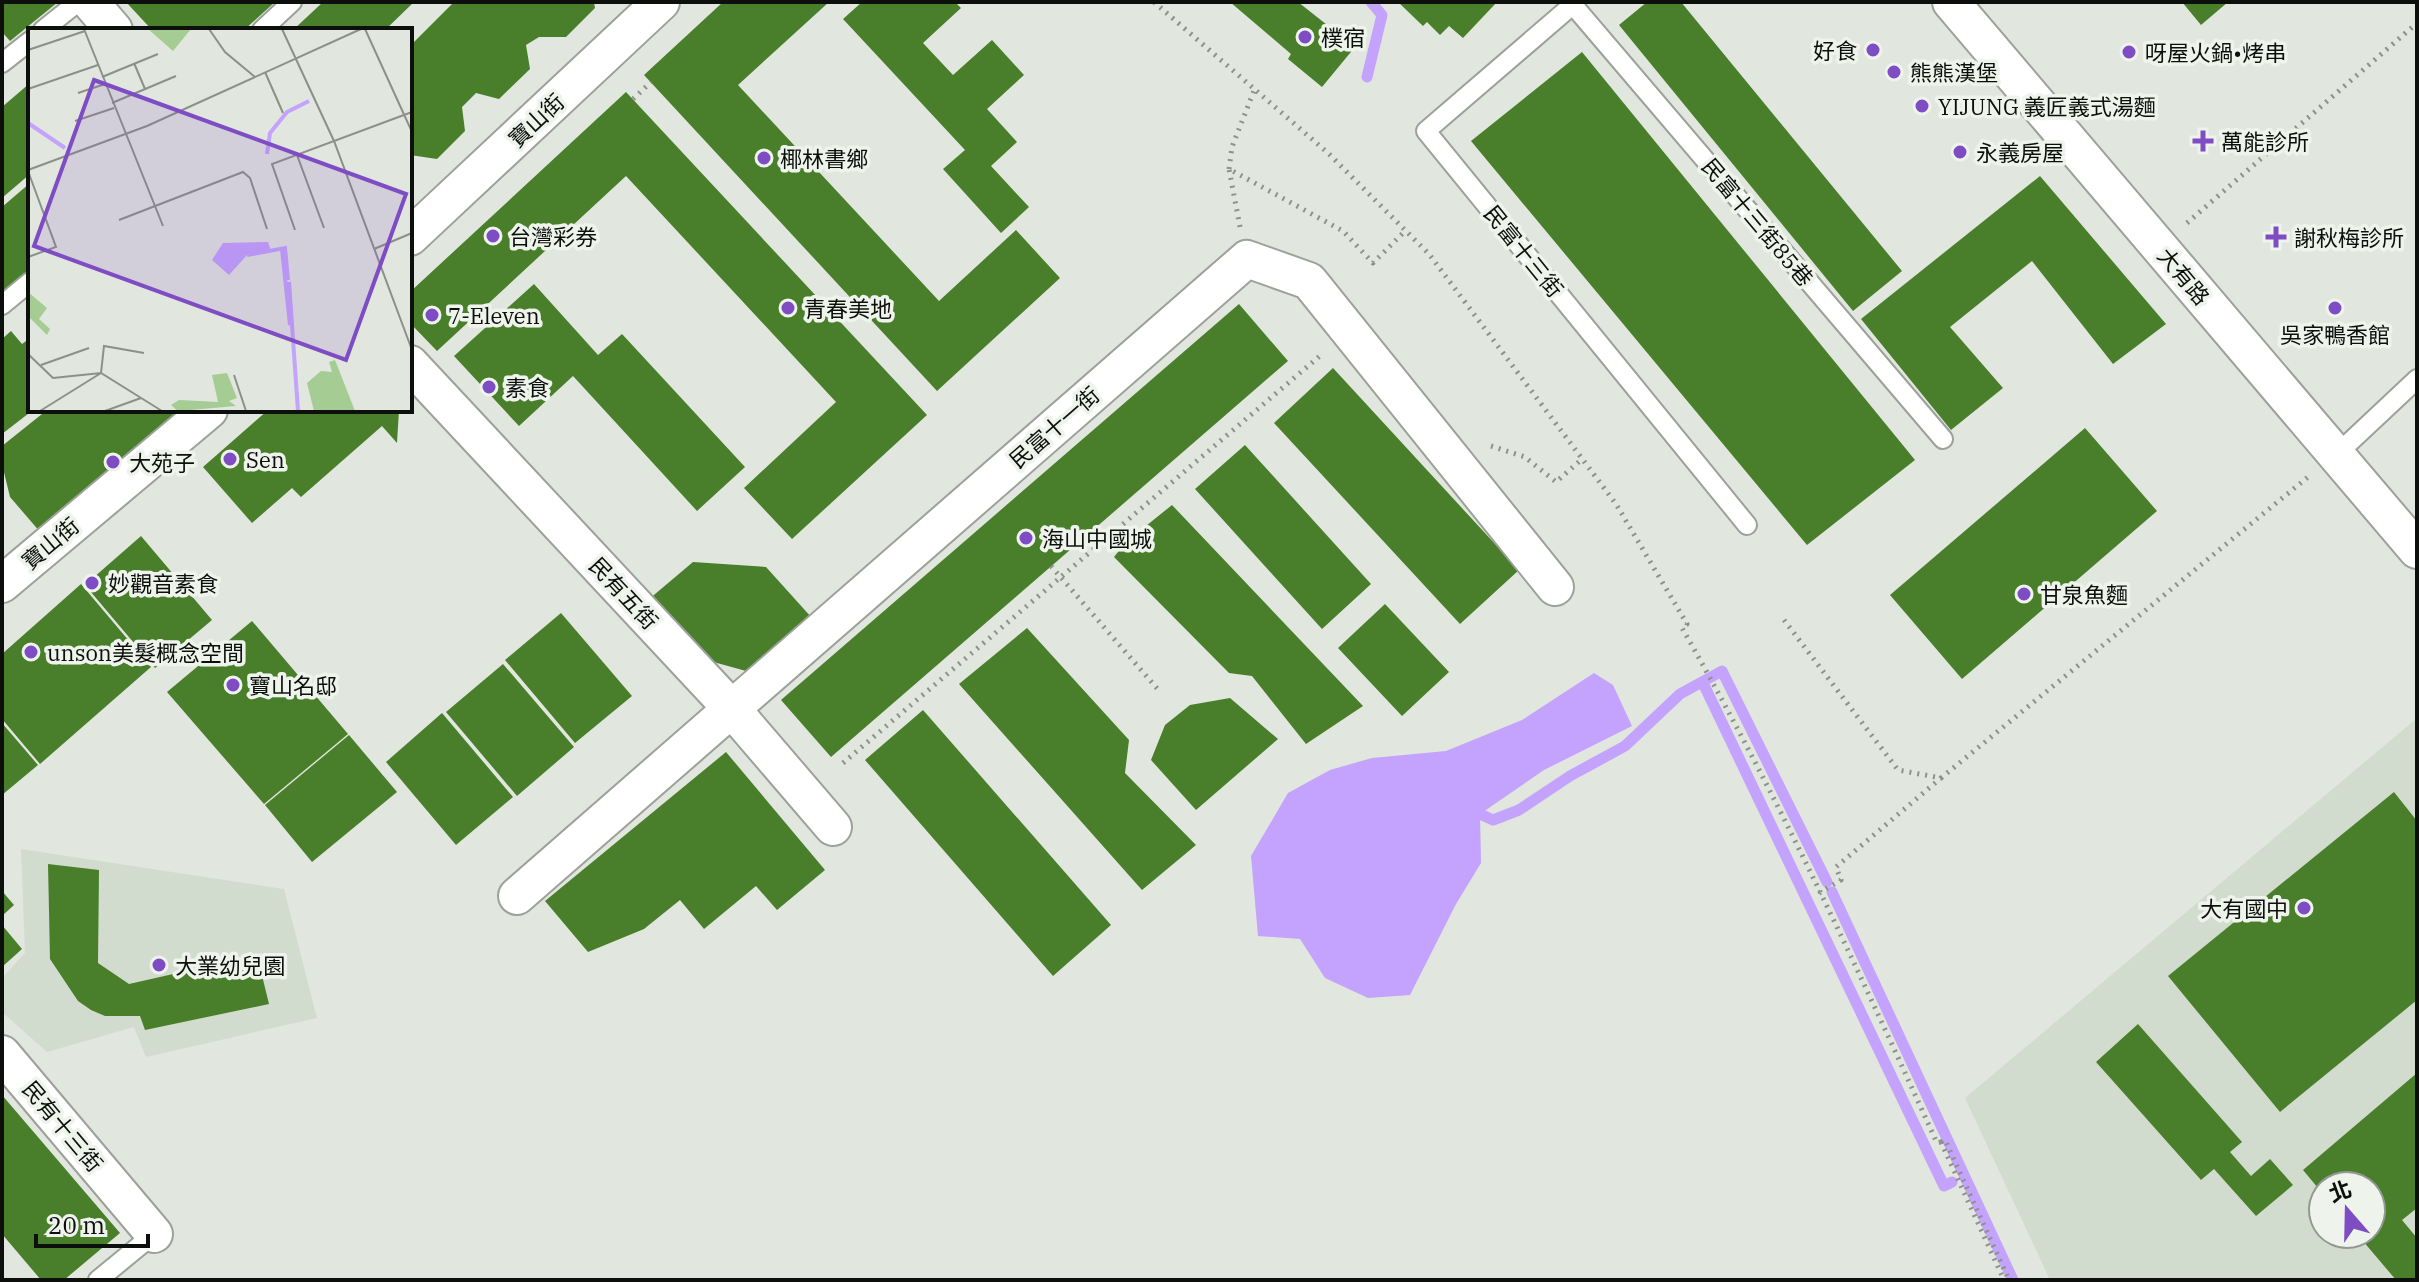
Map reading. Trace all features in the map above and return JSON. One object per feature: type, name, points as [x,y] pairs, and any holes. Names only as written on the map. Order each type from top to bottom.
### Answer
[{"type":"street","points":[[90,2],[112,28]]},
{"type":"street","name":"寶山街","points":[[412,235],[661,2]]},
{"type":"street","name":"大有路","points":[[1951,2],[2417,550]]},
{"type":"street","points":[[1247,259],[1309,281],[1555,587]]},
{"type":"street","name":"民富十一街","points":[[517,896],[1247,259]]},
{"type":"street","name":"民有五街","points":[[412,366],[731,708],[833,827]]},
{"type":"street","name":"寶山街","points":[[2,584],[207,412]]},
{"type":"street","name":"民有十三街","points":[[2,1054],[154,1234]]},
{"type":"lane","points":[[46,28],[78,2]]},
{"type":"lane","points":[[264,28],[292,2]]},
{"type":"lane","name":"民富十三街85巷","points":[[1575,3],[1943,439]]},
{"type":"lane","name":"民富十三街","points":[[1575,3],[1426,131],[1747,525]]},
{"type":"lane","points":[[2,63],[28,43]]},
{"type":"lane","points":[[2,305],[28,284]]},
{"type":"lane","points":[[2336,455],[2417,379]]},
{"type":"lane","points":[[98,1280],[154,1234]]},
{"type":"path","points":[[1154,2],[1328,153],[1429,254],[1616,504],[1687,624],[1682,628],[1723,698],[1939,1143],[1945,1140],[2006,1280]]},
{"type":"path","points":[[2159,247],[2417,23]]},
{"type":"path","points":[[633,99],[651,82]]},
{"type":"path","points":[[1247,259],[1229,169],[1232,147],[1255,88]]},
{"type":"path","points":[[1229,169],[1343,231],[1373,263],[1406,230]]},
{"type":"path","points":[[843,763],[1349,331]]},
{"type":"path","points":[[1482,443],[1525,457],[1556,482],[1581,460]]},
{"type":"path","points":[[1819,893],[1841,880],[1836,867],[1941,778],[2336,455]]},
{"type":"path","points":[[1051,566],[1161,693]]},
{"type":"path","points":[[1784,620],[1898,770],[1941,778]]},
{"type":"shaded area","points":[[1594,673],[1613,685],[1632,726],[1544,770],[1480,814],[1481,863],[1456,904],[1410,995],[1368,998],[1325,978],[1300,939],[1258,936],[1251,856],[1288,793],[1330,770],[1372,758],[1446,751],[1522,720]]},
{"type":"shaded area","name":"大有國中","points":[[2417,718],[2417,1280],[2050,1280],[1965,1098]]},
{"type":"shaded area","name":"大業幼兒園","points":[[21,849],[284,889],[317,1018],[146,1057],[134,1027],[47,1052],[2,1012],[2,978],[25,953]]},
{"type":"building","points":[[2,2],[58,2],[10,41],[2,32]]},
{"type":"building","points":[[126,2],[275,2],[246,28],[150,28]]},
{"type":"building","points":[[323,2],[414,2],[387,28],[295,28]]},
{"type":"building","points":[[454,2],[594,2],[595,8],[566,37],[539,37],[526,45],[530,69],[499,99],[476,93],[462,107],[465,131],[437,159],[412,155],[412,44]]},
{"type":"building","name":"椰林書鄉","points":[[723,2],[829,2],[738,85],[939,301],[1016,230],[1060,278],[937,391],[644,75]]},
{"type":"building","points":[[862,2],[955,2],[961,8],[923,43],[953,75],[992,40],[1024,75],[987,109],[1017,142],[991,166],[1029,207],[1001,233],[943,169],[965,150],[843,19]]},
{"type":"building","name":"樸宿","points":[[1230,2],[1298,2],[1355,47],[1322,87],[1288,59],[1291,54]]},
{"type":"building","points":[[1398,2],[1497,2],[1463,38],[1449,26],[1440,35],[1427,22],[1423,26]]},
{"type":"building","points":[[1647,2],[1681,2],[1902,271],[1853,311],[1619,25]]},
{"type":"building","points":[[2182,2],[2228,2],[2201,25]]},
{"type":"building","points":[[1582,52],[1915,460],[1807,545],[1471,141]]},
{"type":"building","points":[[28,85],[28,176],[2,198],[2,107]]},
{"type":"building","name":"青春美地","points":[[626,92],[927,415],[792,539],[744,488],[836,402],[626,176],[437,351],[412,325],[412,290]]},
{"type":"building","points":[[2040,176],[2166,324],[2113,364],[2032,261],[1950,327],[2003,388],[1951,430],[1861,319]]},
{"type":"building","points":[[28,185],[28,273],[2,294],[2,207]]},
{"type":"building","points":[[534,284],[598,355],[622,334],[745,467],[697,511],[573,376],[519,426],[454,356]]},
{"type":"building","name":"海山中國城","points":[[1239,304],[1288,361],[831,757],[781,700]]},
{"type":"building","points":[[11,331],[22,344],[28,340],[28,412],[30,412],[2,434],[2,339]]},
{"type":"building","points":[[1333,368],[1519,570],[1460,624],[1274,423]]},
{"type":"building","points":[[44,412],[184,412],[41,533],[10,497],[2,464],[2,446]]},
{"type":"building","points":[[266,412],[399,412],[397,443],[382,426],[301,497],[292,488],[252,523],[203,467]]},
{"type":"building","points":[[2085,428],[2157,511],[1962,679],[1890,595]]},
{"type":"building","name":"海山中國城","points":[[1245,445],[1371,584],[1322,629],[1195,489]]},
{"type":"building","name":"海山中國城","points":[[1172,505],[1363,706],[1306,744],[1252,676],[1229,673],[1114,557],[1126,542]]},
{"type":"building","name":"寶山名邸","points":[[141,536],[212,620],[155,668],[85,585]]},
{"type":"building","points":[[693,562],[766,567],[812,618],[746,671],[699,658],[648,600]]},
{"type":"building","points":[[81,584],[151,667],[40,764],[2,719],[2,654]]},
{"type":"building","points":[[1385,604],[1449,672],[1402,716],[1338,648]]},
{"type":"building","points":[[561,613],[632,696],[575,743],[505,660]]},
{"type":"building","points":[[252,621],[348,734],[264,804],[167,692]]},
{"type":"building","points":[[1027,628],[1129,740],[1125,773],[1196,845],[1142,890],[959,684]]},
{"type":"building","points":[[503,664],[574,747],[517,796],[446,712]]},
{"type":"building","points":[[1230,698],[1278,739],[1196,810],[1151,760],[1165,725],[1190,705]]},
{"type":"building","points":[[923,710],[1111,925],[1053,976],[865,760]]},
{"type":"building","points":[[442,713],[513,797],[456,845],[386,762]]},
{"type":"building","points":[[2,723],[38,765],[2,795]]},
{"type":"building","name":"寶山名邸","points":[[349,735],[397,792],[312,862],[265,805]]},
{"type":"building","points":[[726,752],[825,870],[777,910],[756,886],[704,929],[680,900],[644,929],[588,952],[545,901]]},
{"type":"building","points":[[2394,792],[2417,821],[2417,1000],[2280,1112],[2168,976]]},
{"type":"building","points":[[48,864],[99,870],[98,963],[129,984],[257,955],[269,1004],[145,1030],[140,1016],[105,1016],[91,1010],[78,1001],[50,959]]},
{"type":"building","points":[[2,891],[14,905],[2,916]]},
{"type":"building","points":[[2,925],[22,949],[2,967]]},
{"type":"building","points":[[2138,1024],[2242,1142],[2230,1152],[2251,1176],[2270,1159],[2293,1185],[2256,1216],[2214,1169],[2201,1180],[2096,1062]]},
{"type":"building","points":[[2417,1073],[2417,1208],[2402,1220],[2417,1238],[2417,1280],[2396,1280],[2371,1250],[2387,1250],[2387,1170],[2307,1170],[2307,1175],[2303,1170]]},
{"type":"building","points":[[2,1095],[120,1233],[64,1280],[41,1280],[2,1234]]},
{"type":"waterway","points":[[1367,77],[1382,15],[1371,2]]},
{"type":"waterway","points":[[1480,814],[1493,820],[1519,810],[1570,776],[1625,746],[1680,694],[1722,671],[1827,882]]},
{"type":"waterway","points":[[1703,683],[1944,1186],[1952,1182]]},
{"type":"waterway","points":[[1832,892],[2013,1280]]},
{"type":"place","name":"樸宿","points":[[1305,37]]},
{"type":"place","name":"好食","points":[[1873,50]]},
{"type":"place","name":"呀屋火鍋•烤串","points":[[2129,52]]},
{"type":"place","name":"熊熊漢堡","points":[[1894,72]]},
{"type":"place","name":"YIJUNG 義匠義式湯麵","points":[[1922,106]]},
{"type":"place","name":"萬能診所","points":[[2203,141]]},
{"type":"place","name":"永義房屋","points":[[1960,152]]},
{"type":"place","name":"椰林書鄉","points":[[764,158]]},
{"type":"place","name":"台灣彩券","points":[[493,236]]},
{"type":"place","name":"謝秋梅診所","points":[[2276,237]]},
{"type":"place","name":"青春美地","points":[[788,308]]},
{"type":"place","name":"吳家鴨香館","points":[[2335,308]]},
{"type":"place","name":"7-Eleven","points":[[432,315]]},
{"type":"place","name":"素食","points":[[489,387]]},
{"type":"place","name":"Sen","points":[[230,459]]},
{"type":"place","name":"大苑子","points":[[113,462]]},
{"type":"place","name":"海山中國城","points":[[1026,538]]},
{"type":"place","name":"妙觀音素食","points":[[92,583]]},
{"type":"place","name":"甘泉魚麵","points":[[2024,594]]},
{"type":"place","name":"unson美髮概念空間","points":[[31,652]]},
{"type":"place","name":"寶山名邸","points":[[233,685]]},
{"type":"place","name":"大有國中","points":[[2304,908]]},
{"type":"place","name":"大業幼兒園","points":[[159,965]]}]
